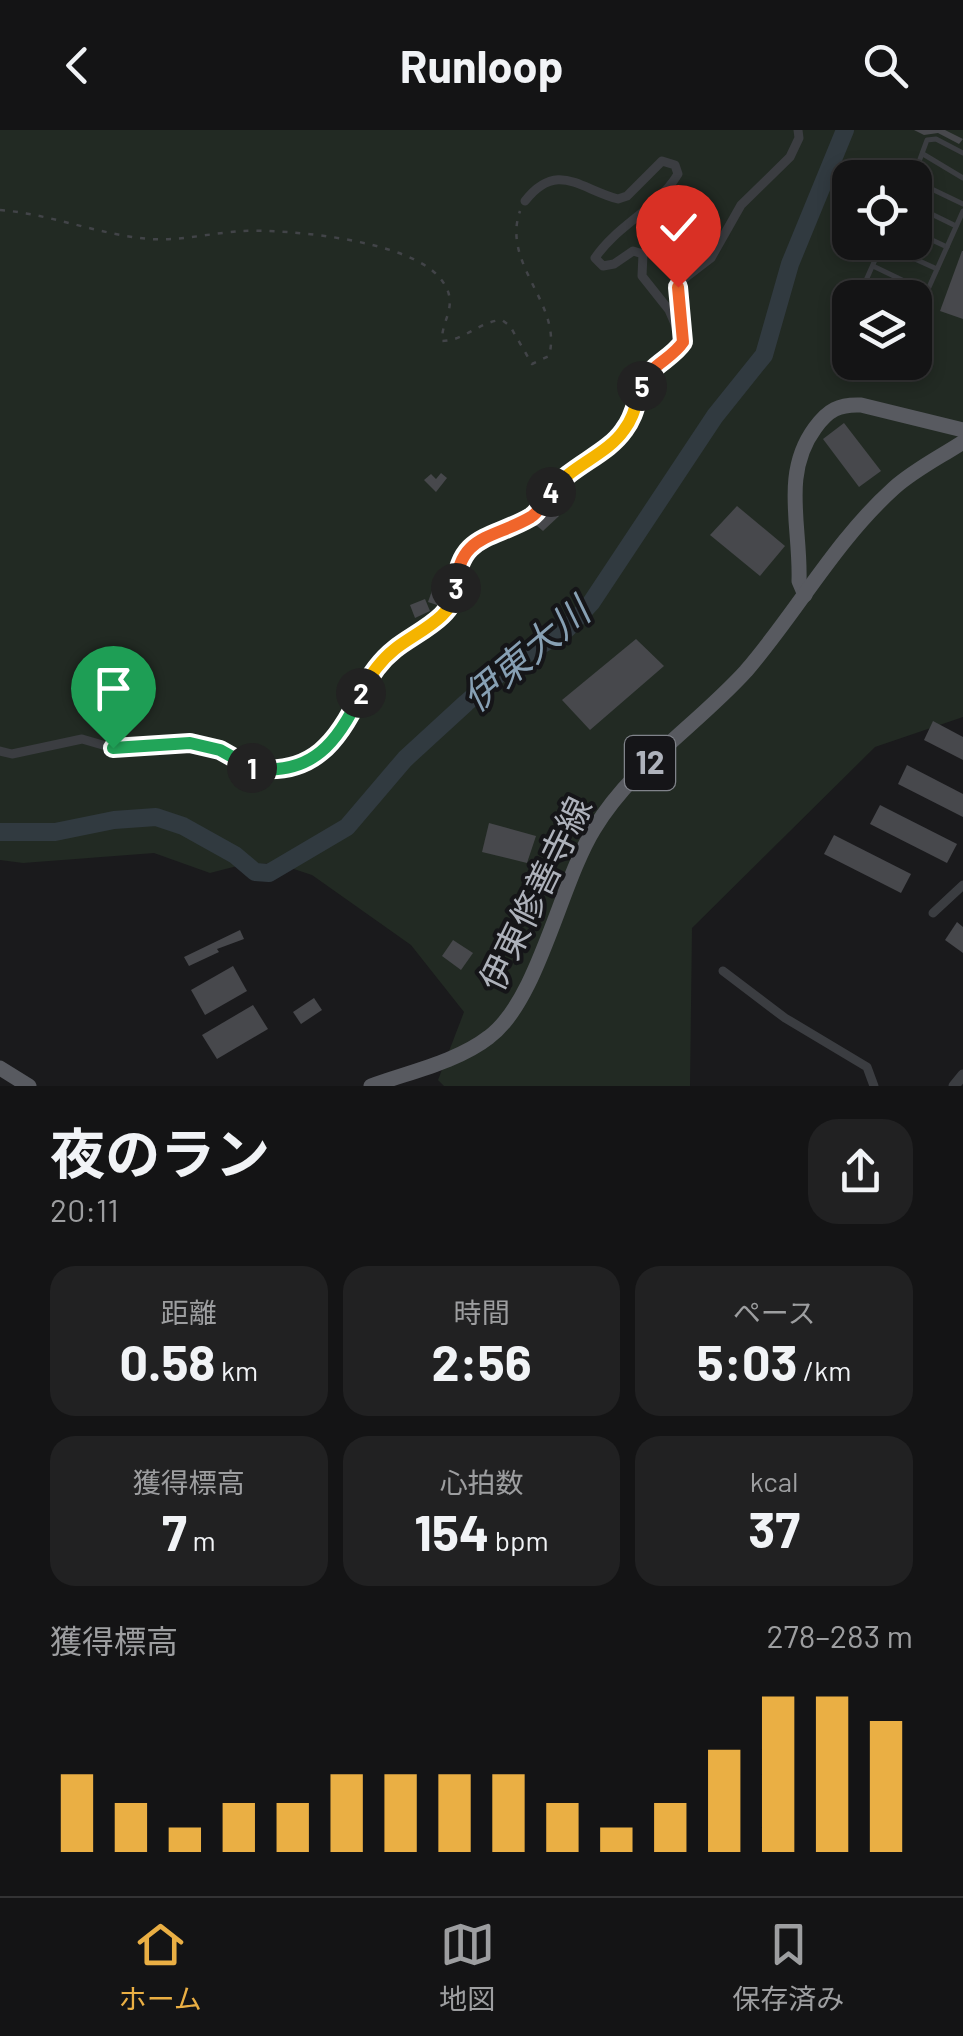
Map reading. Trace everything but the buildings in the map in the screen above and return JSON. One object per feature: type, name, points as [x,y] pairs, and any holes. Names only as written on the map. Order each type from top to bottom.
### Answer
[{"type":"main road","points":[[804,595],[799,581],[796,463],[816,426],[830,410],[846,404],[861,405],[963,430]]},
{"type":"main road","name":"伊東修善寺線","points":[[370,1086],[472,1049],[492,1036],[525,991],[577,863],[605,813],[638,773],[746,670],[850,535],[896,486],[963,442]]},
{"type":"main road","points":[[0,1068],[29,1086]]},
{"type":"street","points":[[0,751],[12,754],[82,739],[113,748],[190,743],[220,750],[249,767],[272,771],[307,760],[330,746],[344,728],[368,680],[392,651],[445,614],[456,596],[457,568],[469,548],[491,533],[533,516],[556,485],[616,440],[635,411],[646,376],[683,342],[678,294],[681,281],[711,258],[741,204],[790,157],[799,138],[798,130]]},
{"type":"street","points":[[525,200],[547,180],[562,179],[576,181],[618,200],[662,161],[676,165],[678,174],[670,188],[642,216],[606,241],[595,258],[603,266],[614,264],[633,251],[643,254],[642,276],[669,310],[683,342]]},
{"type":"street","points":[[933,913],[963,885]]},
{"type":"street","points":[[723,971],[784,1018],[867,1067],[872,1082],[860,1086]]},
{"type":"street","points":[[954,1086],[963,1075]]},
{"type":"lane","points":[[921,160],[926,140],[936,139],[963,153]]},
{"type":"lane","points":[[923,154],[963,178]]},
{"type":"lane","points":[[932,190],[963,208],[932,280]]},
{"type":"lane","points":[[932,214],[956,226]]},
{"type":"lane","points":[[932,240],[947,247]]},
{"type":"lane","points":[[865,280],[875,260]]},
{"type":"lane","points":[[918,260],[937,269]]},
{"type":"lane","points":[[872,266],[902,280]]},
{"type":"path","points":[[0,210],[62,220],[117,235],[155,239],[244,231],[292,232],[406,254],[438,274],[444,283],[450,304],[442,341],[450,342],[502,320],[510,326],[532,364],[548,356],[554,338],[548,316],[521,263],[516,236],[525,200]]},
{"type":"shaded area","points":[[0,130],[963,130],[963,717],[875,747],[692,928],[690,1086],[444,1086],[438,1080],[464,1012],[411,945],[312,875],[276,863],[241,865],[210,873],[154,853],[23,863],[0,860]]},
{"type":"waterway","name":"伊東大川","points":[[0,832],[55,832],[114,820],[156,817],[183,826],[235,855],[255,872],[269,873],[347,827],[405,759],[513,662],[567,629],[591,603],[715,416],[764,355],[790,264],[845,130]]},
{"type":"route","points":[[113,748],[190,743],[220,750],[249,767],[272,771],[307,760],[330,746],[344,728],[368,680],[392,651],[445,614],[456,596],[457,568],[469,548],[491,533],[533,516],[556,485],[616,440],[628,426],[646,376],[683,342],[678,287]]}]
